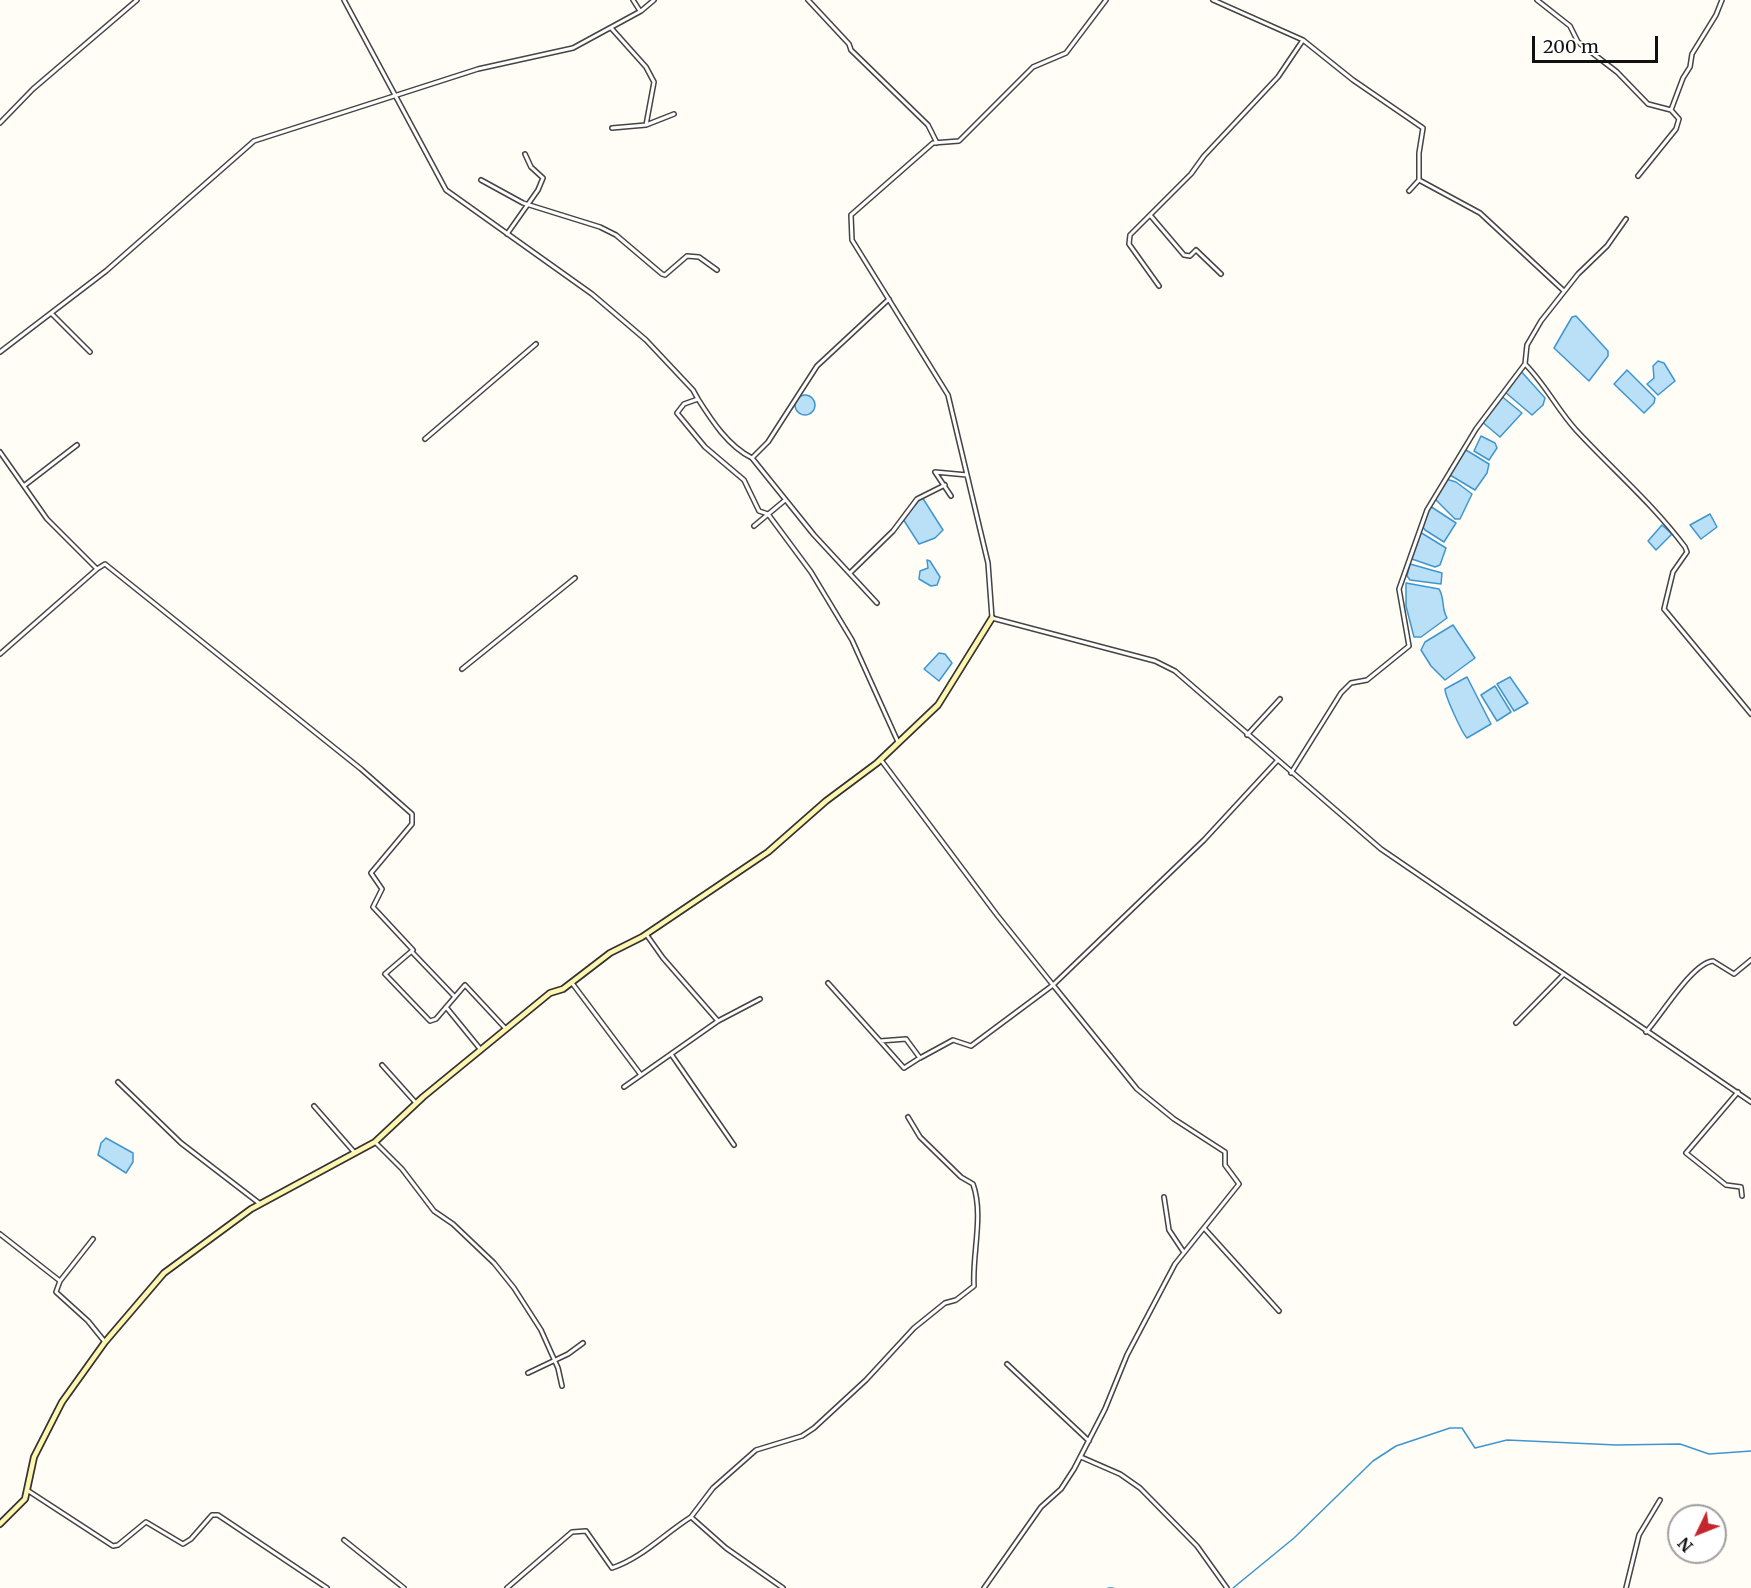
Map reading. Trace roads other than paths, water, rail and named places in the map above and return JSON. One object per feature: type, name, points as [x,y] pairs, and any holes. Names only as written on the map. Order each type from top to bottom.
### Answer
[{"type":"street","points":[[0,123],[33,89],[137,0]]},
{"type":"street","points":[[344,0],[446,190],[592,294],[646,340],[693,390],[714,425],[741,453],[752,458],[785,500],[877,603]]},
{"type":"street","points":[[633,0],[641,11]]},
{"type":"street","points":[[0,352],[106,271],[254,141],[478,69],[573,48],[611,29],[641,11],[654,0]]},
{"type":"street","points":[[808,0],[849,44],[851,50],[928,125],[937,143]]},
{"type":"street","points":[[0,1524],[25,1499],[34,1457],[62,1402],[105,1342],[164,1273],[261,1205],[375,1142],[416,1103],[550,993],[563,989],[610,952],[646,934],[768,852],[826,801],[880,759],[938,705],[992,618],[988,563],[948,395],[852,240],[851,215],[937,143],[959,141],[1033,67],[1066,53],[1106,0]]},
{"type":"street","points":[[1213,0],[1303,39],[1353,80],[1423,128],[1419,153],[1419,180],[1409,192]]},
{"type":"street","points":[[1537,0],[1570,26],[1578,42],[1617,72],[1648,104],[1671,110],[1679,119],[1676,129],[1638,176]]},
{"type":"street","points":[[1671,110],[1683,78],[1690,67],[1692,54],[1716,15],[1722,0]]},
{"type":"street","points":[[611,29],[646,67],[654,82],[646,125]]},
{"type":"street","points":[[1159,286],[1129,244],[1130,235],[1191,174],[1204,156],[1278,77],[1303,39]]},
{"type":"street","points":[[612,128],[646,125],[674,114]]},
{"type":"street","points":[[507,234],[543,178],[531,167],[525,154]]},
{"type":"street","points":[[481,180],[528,204],[608,231],[662,274],[665,275],[687,256],[699,257],[717,270]]},
{"type":"street","points":[[1419,180],[1480,213],[1564,292]]},
{"type":"street","points":[[1150,215],[1184,255],[1190,256],[1196,250],[1221,274]]},
{"type":"street","points":[[1291,773],[1341,693],[1351,683],[1367,680],[1409,646],[1399,589],[1427,510],[1476,429],[1525,364],[1527,345],[1541,321],[1578,274],[1607,246],[1626,219]]},
{"type":"street","points":[[752,458],[768,442],[817,366],[889,299]]},
{"type":"street","points":[[51,313],[90,352]]},
{"type":"street","points":[[425,439],[537,344]]},
{"type":"street","points":[[1525,364],[1543,382],[1574,428],[1631,484],[1686,547],[1688,552],[1673,572],[1664,609],[1751,714]]},
{"type":"street","points":[[698,399],[684,404],[677,413],[705,447],[744,480],[759,511],[768,514],[811,572],[852,640],[898,742]]},
{"type":"street","points":[[25,486],[77,446]]},
{"type":"street","points":[[0,452],[47,519],[97,569]]},
{"type":"street","points":[[951,496],[935,472],[967,475]]},
{"type":"street","points":[[850,572],[893,531],[916,499],[945,485]]},
{"type":"street","points":[[754,526],[785,500]]},
{"type":"street","points":[[0,654],[105,564],[361,769],[412,814],[412,824],[371,876],[382,889],[374,907],[412,952],[455,997]]},
{"type":"street","points":[[462,669],[575,578]]},
{"type":"street","points":[[992,618],[1155,661],[1175,671],[1381,849],[1751,1102]]},
{"type":"street","points":[[1247,735],[1280,699]]},
{"type":"street","points":[[880,759],[991,908],[1137,1089],[1174,1119],[1225,1152],[1225,1166],[1239,1185],[1183,1251],[1127,1355],[1081,1456],[1061,1488],[1041,1507],[984,1588]]},
{"type":"street","points":[[828,984],[904,1068],[954,1040],[971,1046],[1053,985],[1204,840],[1277,761]]},
{"type":"street","points":[[646,934],[663,958],[718,1021]]},
{"type":"street","points":[[412,952],[385,974],[430,1021],[436,1019],[465,985],[506,1029]]},
{"type":"street","points":[[1646,1032],[1676,993],[1704,964],[1713,961],[1734,974],[1751,960]]},
{"type":"street","points":[[1516,1023],[1563,975]]},
{"type":"street","points":[[572,982],[641,1075]]},
{"type":"street","points":[[624,1087],[718,1021],[760,999]]},
{"type":"street","points":[[446,1007],[481,1050]]},
{"type":"street","points":[[879,1041],[906,1039],[920,1058]]},
{"type":"street","points":[[671,1054],[734,1144]]},
{"type":"street","points":[[382,1065],[416,1103]]},
{"type":"street","points":[[118,1082],[181,1143],[261,1205]]},
{"type":"street","points":[[1738,1092],[1686,1153],[1726,1185],[1741,1187],[1742,1196]]},
{"type":"street","points":[[314,1106],[355,1153]]},
{"type":"street","points":[[507,1588],[572,1532],[586,1531],[612,1568],[635,1559],[660,1537],[691,1517],[713,1488],[756,1449],[802,1436],[814,1428],[866,1380],[914,1328],[945,1304],[956,1300],[975,1286],[973,1263],[976,1219],[973,1184],[961,1177],[920,1137],[908,1117]]},
{"type":"street","points":[[375,1142],[402,1169],[434,1211],[453,1224],[494,1263],[541,1330],[562,1386]]},
{"type":"street","points":[[1164,1197],[1168,1230],[1183,1251]]},
{"type":"street","points":[[1204,1228],[1279,1311]]},
{"type":"street","points":[[0,1234],[60,1281]]},
{"type":"street","points":[[93,1239],[60,1281],[56,1292],[88,1321],[105,1342]]},
{"type":"street","points":[[528,1373],[583,1343]]},
{"type":"street","points":[[1006,1364],[1089,1441]]},
{"type":"street","points":[[1081,1456],[1120,1474],[1140,1488],[1197,1546],[1227,1588]]},
{"type":"street","points":[[27,1490],[113,1546],[118,1545],[146,1522],[183,1544],[191,1539],[212,1515],[218,1515],[327,1588]]},
{"type":"street","points":[[1626,1588],[1639,1535],[1660,1500]]},
{"type":"street","points":[[691,1517],[726,1548],[783,1588]]},
{"type":"street","points":[[344,1540],[404,1588]]},
{"type":"water","points":[[1576,316],[1608,351],[1608,356],[1589,381],[1554,348],[1572,317]]},
{"type":"water","points":[[1658,361],[1664,363],[1675,381],[1658,395],[1647,384],[1654,378],[1653,366]]},
{"type":"water","points":[[1519,369],[1545,398],[1543,405],[1532,415],[1505,392]]},
{"type":"water","points":[[1627,370],[1655,398],[1654,403],[1644,413],[1614,384]]},
{"type":"water","points":[[805,395],[812,398],[815,405],[812,412],[805,415],[798,412],[795,405],[798,398]]},
{"type":"water","points":[[1500,395],[1522,413],[1500,437],[1481,421]]},
{"type":"water","points":[[1481,436],[1495,443],[1497,448],[1489,460],[1474,451]]},
{"type":"water","points":[[1466,450],[1489,464],[1487,473],[1475,490],[1450,475],[1449,469]]},
{"type":"water","points":[[1446,479],[1456,482],[1472,494],[1460,519],[1455,519],[1434,498]]},
{"type":"water","points":[[922,497],[943,530],[935,538],[919,544],[903,519]]},
{"type":"water","points":[[1430,506],[1456,523],[1444,542],[1425,530],[1421,524]]},
{"type":"water","points":[[1710,514],[1717,527],[1701,539],[1690,525]]},
{"type":"water","points":[[1662,525],[1672,534],[1656,550],[1648,541]]},
{"type":"water","points":[[1420,532],[1446,548],[1440,565],[1435,567],[1409,558]]},
{"type":"water","points":[[927,560],[940,577],[937,585],[931,586],[919,579],[920,571],[928,568]]},
{"type":"water","points":[[1410,564],[1442,573],[1441,584],[1410,580],[1407,576]]},
{"type":"water","points":[[1406,583],[1439,589],[1442,596],[1447,618],[1421,637],[1414,637],[1406,606]]},
{"type":"water","points":[[1453,625],[1475,658],[1445,680],[1431,666],[1421,650],[1425,642]]},
{"type":"water","points":[[939,653],[945,654],[952,663],[939,681],[924,669]]},
{"type":"water","points":[[1467,677],[1491,724],[1467,738],[1454,714],[1445,689]]},
{"type":"water","points":[[1510,677],[1528,703],[1514,711],[1497,684]]},
{"type":"water","points":[[1495,686],[1511,712],[1497,721],[1481,695]]},
{"type":"water","points":[[106,1138],[133,1153],[133,1162],[126,1173],[98,1155],[101,1143]]},
{"type":"waterway","points":[[1233,1588],[1294,1538],[1373,1461],[1396,1446],[1450,1428],[1462,1428],[1475,1448],[1507,1440],[1616,1445],[1680,1444],[1709,1454],[1751,1451]]},
{"type":"waterway","points":[[1108,1588],[1113,1588]]}]
